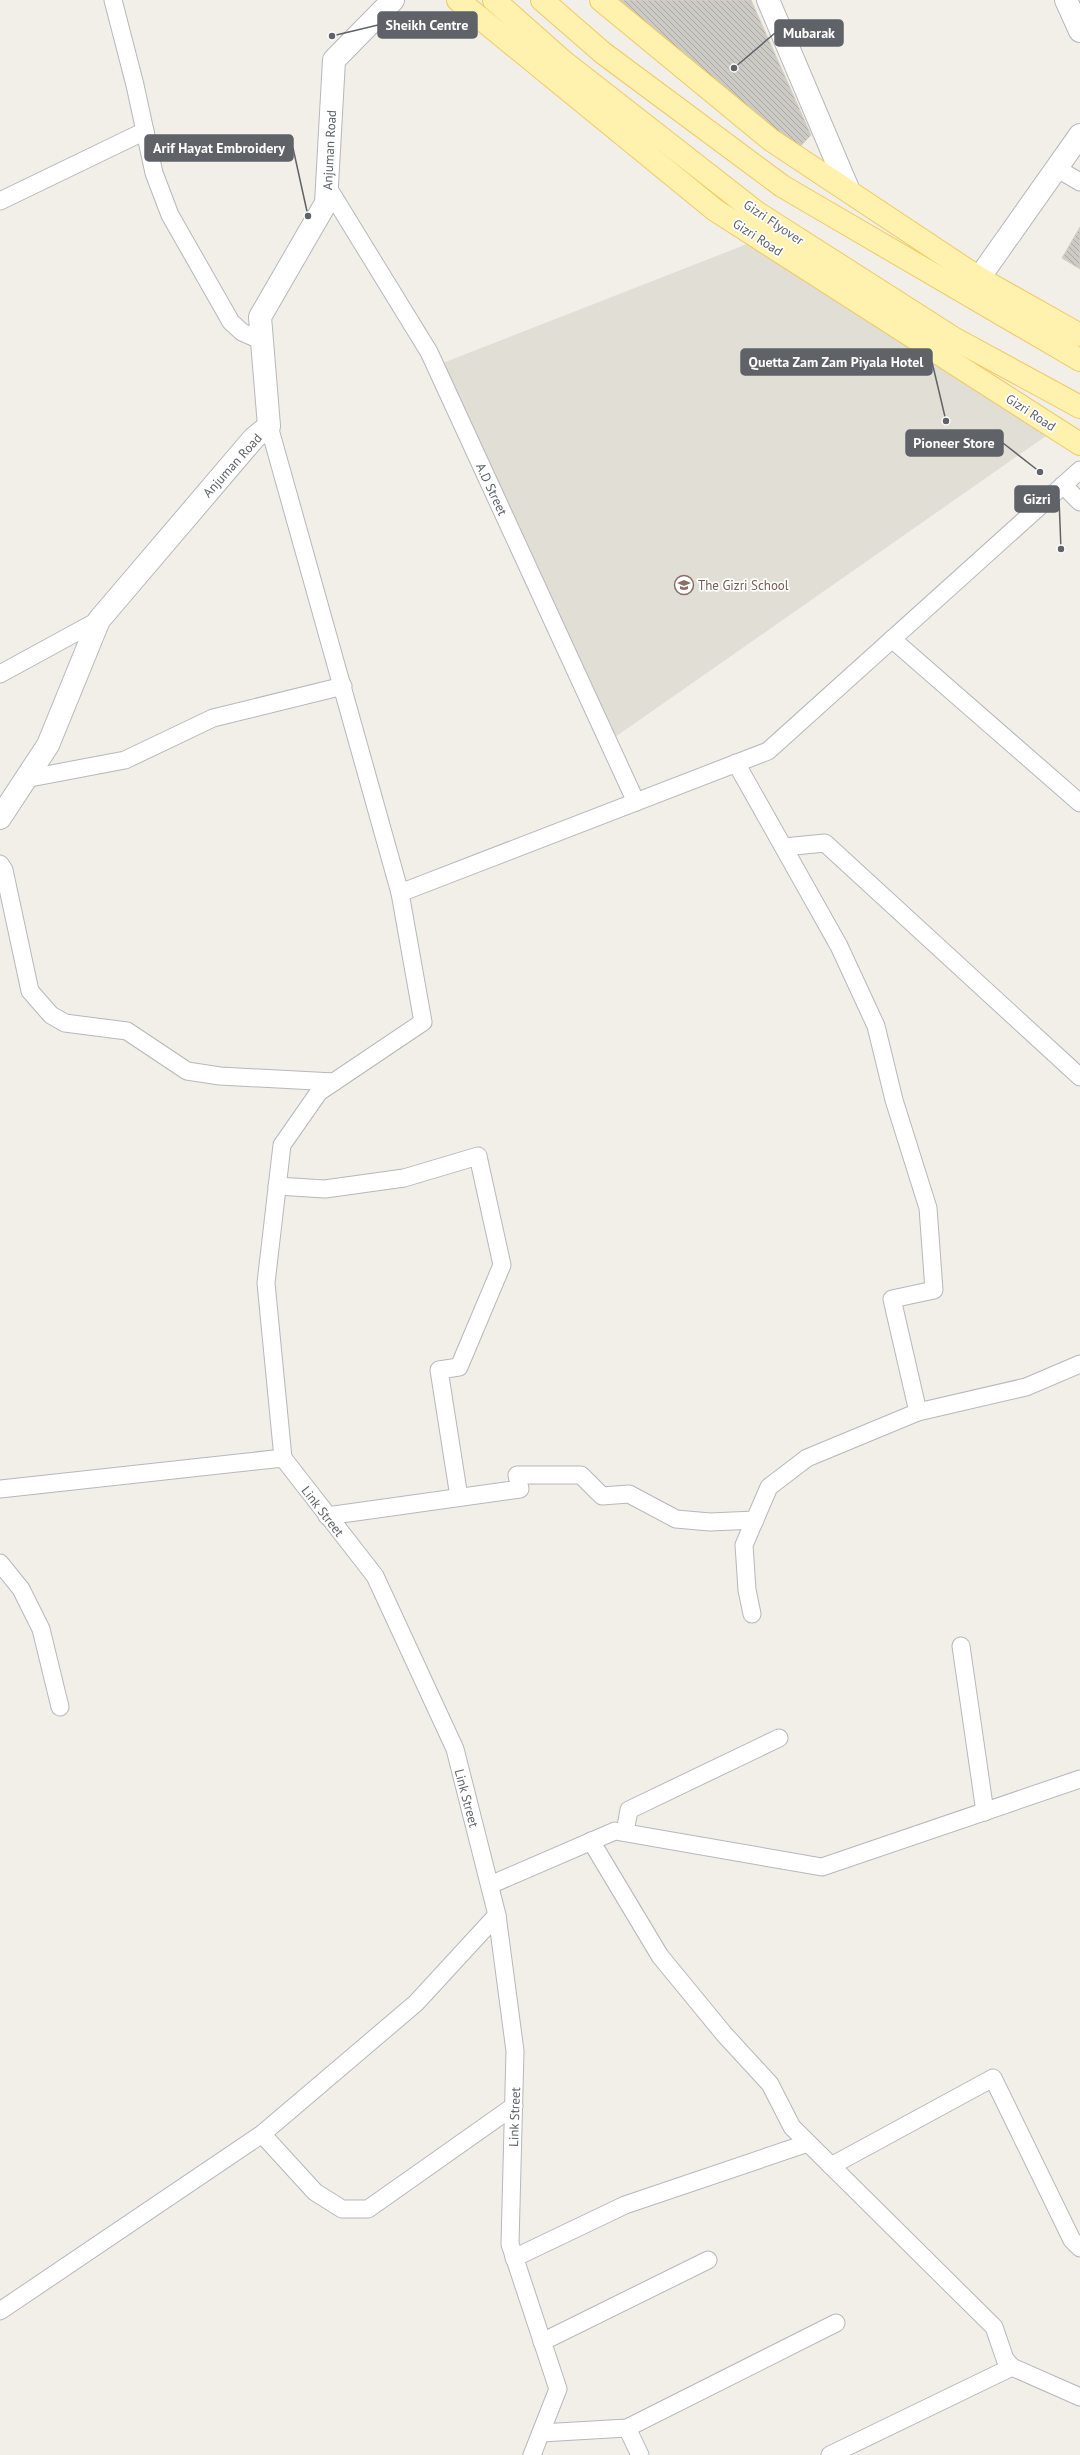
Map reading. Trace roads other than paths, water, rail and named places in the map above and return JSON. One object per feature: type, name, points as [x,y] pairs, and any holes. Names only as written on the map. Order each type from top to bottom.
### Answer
[{"type":"main road","name":"Gizri Road","points":[[458,0],[715,210],[1080,444]]},
{"type":"main road","name":"Gizri Flyover","points":[[494,0],[564,62],[756,212],[955,338],[1080,407]]},
{"type":"main road","points":[[542,0],[603,53],[782,186],[1080,360]]},
{"type":"main road","points":[[601,0],[771,140],[979,278],[1080,335]]},
{"type":"street","name":"Anjuman Road","points":[[0,818],[48,745],[99,620],[254,438],[269,426],[260,317],[326,203],[334,60],[393,0]]},
{"type":"street","points":[[768,0],[849,191]]},
{"type":"street","points":[[1066,0],[1080,30]]},
{"type":"street","points":[[979,278],[1080,135]]},
{"type":"lane","points":[[113,0],[154,173],[170,215],[231,322],[242,332],[262,341]]},
{"type":"lane","points":[[0,201],[145,131]]},
{"type":"lane","points":[[1056,168],[1080,182]]},
{"type":"lane","name":"A.D Street","points":[[327,186],[429,352],[636,802]]},
{"type":"lane","points":[[0,1489],[283,1458],[266,1283],[282,1145],[319,1092],[423,1022],[400,893],[269,426]]},
{"type":"lane","points":[[400,893],[768,750],[1080,470]]},
{"type":"lane","points":[[1063,485],[1080,502]]},
{"type":"lane","points":[[0,674],[99,620]]},
{"type":"lane","points":[[892,639],[1080,803]]},
{"type":"lane","points":[[25,779],[125,760],[213,718],[343,686]]},
{"type":"lane","points":[[736,763],[839,946],[876,1026],[894,1100],[928,1208],[934,1290],[892,1299],[918,1412]]},
{"type":"lane","points":[[784,848],[825,843],[1080,1077]]},
{"type":"lane","points":[[0,864],[4,870],[30,991],[52,1015],[65,1023],[128,1031],[187,1071],[220,1076],[334,1082]]},
{"type":"lane","points":[[277,1186],[325,1189],[404,1178],[478,1156],[502,1264],[459,1367],[439,1370],[459,1497]]},
{"type":"lane","points":[[752,1614],[747,1590],[744,1545],[769,1487],[807,1458],[918,1412],[1026,1387],[1080,1364]]},
{"type":"lane","name":"Link Street","points":[[283,1458],[374,1576],[455,1749],[490,1885],[497,1915],[515,2051],[510,2244],[558,2389],[532,2455]]},
{"type":"lane","points":[[327,1516],[520,1489],[517,1475],[581,1475],[602,1496],[629,1494],[676,1518],[710,1522],[755,1520]]},
{"type":"lane","points":[[0,1563],[21,1589],[41,1629],[60,1707]]},
{"type":"lane","points":[[961,1646],[985,1812]]},
{"type":"lane","points":[[626,1832],[629,1810],[779,1738]]},
{"type":"lane","points":[[490,1885],[615,1831],[822,1867],[1080,1779]]},
{"type":"lane","points":[[591,1841],[660,1956],[724,2034],[770,2084],[792,2127],[994,2327],[1005,2359],[1012,2367],[1080,2397]]},
{"type":"lane","points":[[0,2311],[262,2134],[416,2003],[497,1915]]},
{"type":"lane","points":[[831,2166],[993,2078],[1072,2240],[1080,2248]]},
{"type":"lane","points":[[262,2134],[315,2192],[342,2209],[368,2209],[514,2106]]},
{"type":"lane","points":[[514,2258],[625,2205],[808,2143]]},
{"type":"lane","points":[[542,2342],[708,2260]]},
{"type":"lane","points":[[541,2433],[627,2428],[836,2323]]},
{"type":"lane","points":[[830,2455],[1012,2367]]},
{"type":"lane","points":[[627,2428],[640,2455]]},
{"type":"place","name":"Sheikh Centre","points":[[332,36]]},
{"type":"place","name":"Mubarak","points":[[734,68]]},
{"type":"place","name":"Arif Hayat Embroidery","points":[[308,216]]},
{"type":"place","name":"Quetta Zam Zam Piyala Hotel","points":[[946,421]]},
{"type":"place","name":"Pioneer Store","points":[[1040,472]]},
{"type":"place","name":"Gizri","points":[[1061,549]]},
{"type":"place","name":"The Gizri School","points":[[684,585]]}]
